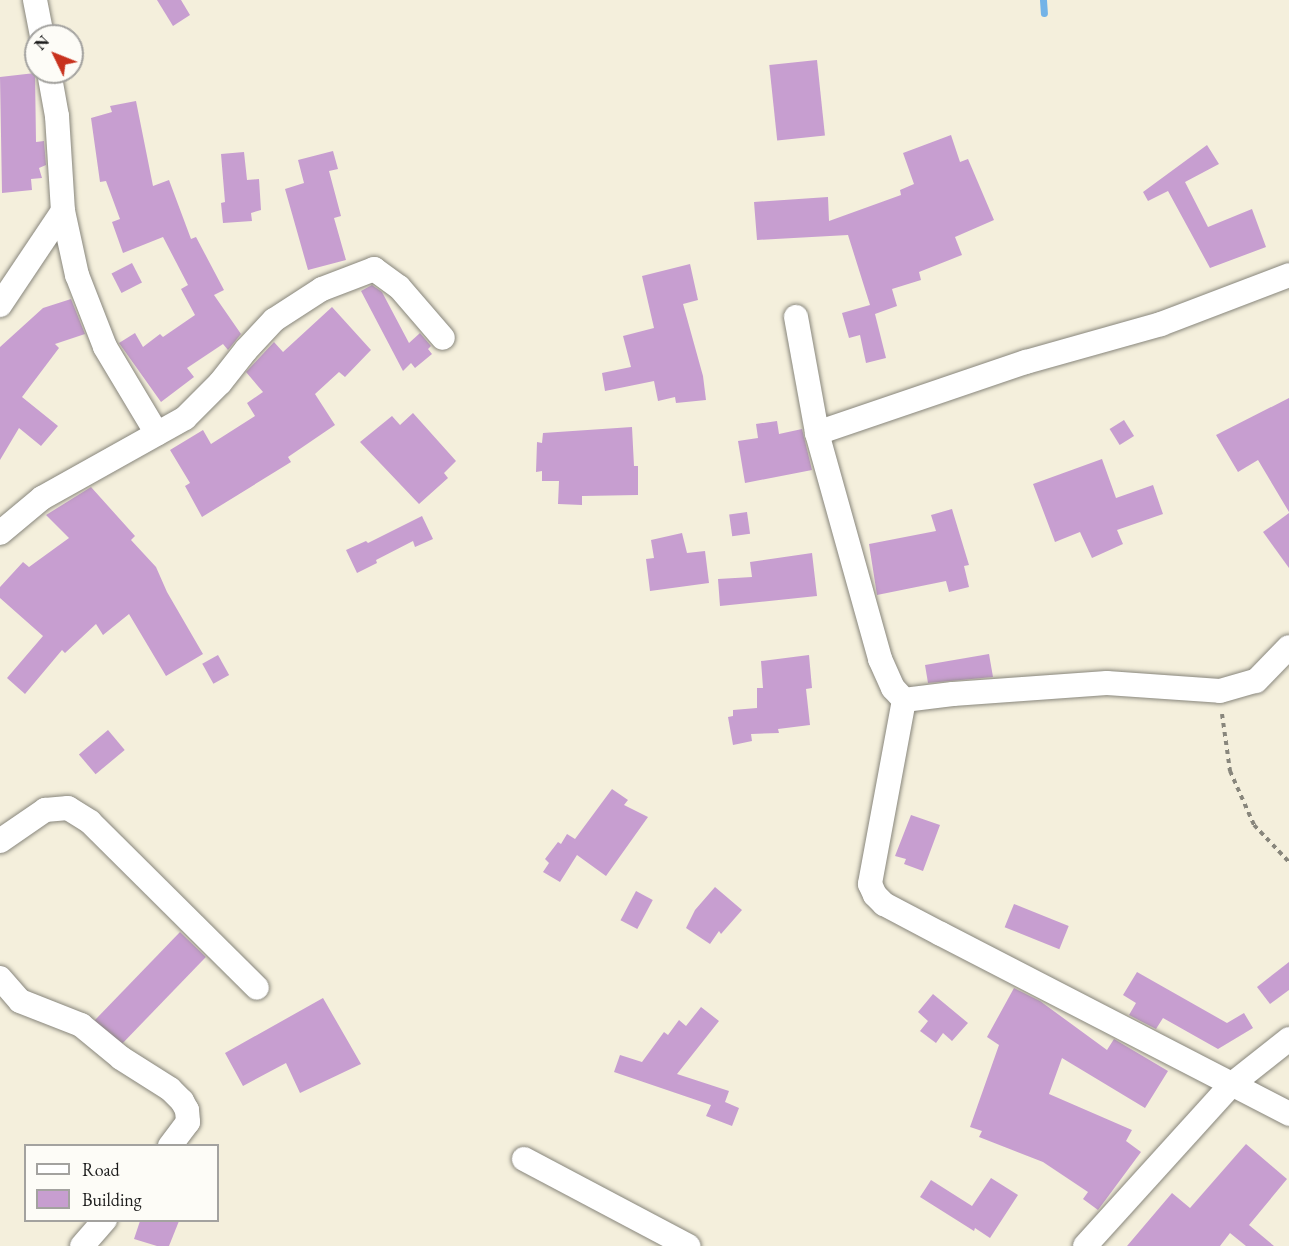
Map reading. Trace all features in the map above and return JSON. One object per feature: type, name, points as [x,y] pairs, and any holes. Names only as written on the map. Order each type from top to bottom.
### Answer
[{"type":"street","points":[[35,0],[40,24]]},
{"type":"street","points":[[51,84],[57,116],[63,211],[77,275],[105,347],[157,434]]},
{"type":"street","points":[[0,305],[63,211]]},
{"type":"street","points":[[0,533],[42,498],[185,418],[274,320],[322,289],[374,269],[399,287],[443,338]]},
{"type":"street","points":[[818,433],[1026,362],[1161,324],[1289,275]]},
{"type":"street","points":[[796,317],[818,433],[880,659],[894,688],[904,700]]},
{"type":"street","points":[[904,700],[953,694],[1107,683],[1220,691],[1256,681],[1289,647]]},
{"type":"street","points":[[904,700],[870,884],[875,895],[912,919],[1097,1012],[1289,1114]]},
{"type":"street","points":[[0,841],[45,810],[68,808],[90,822],[257,988]]},
{"type":"street","points":[[0,978],[20,1001],[81,1025],[182,1101],[187,1110],[188,1122],[172,1144]]},
{"type":"street","points":[[1085,1246],[1231,1085],[1289,1039]]},
{"type":"street","points":[[524,1159],[688,1246]]},
{"type":"street","points":[[82,1246],[104,1222]]},
{"type":"path","points":[[1220,691],[1230,771],[1254,825],[1289,862]]},
{"type":"building","points":[[157,0],[181,0],[190,15],[173,26]]},
{"type":"building","points":[[817,60],[825,136],[777,141],[769,65]]},
{"type":"building","points":[[24,74],[24,84],[35,84],[36,142],[44,141],[46,165],[39,168],[42,178],[31,179],[32,190],[2,193],[0,77]]},
{"type":"building","points":[[136,101],[153,186],[169,180],[191,239],[196,237],[224,290],[214,295],[241,334],[228,350],[223,344],[187,368],[194,377],[161,402],[119,343],[135,333],[143,347],[160,334],[163,337],[195,315],[181,289],[188,285],[163,237],[123,253],[112,222],[120,219],[106,181],[100,182],[91,118],[112,112],[110,106]]},
{"type":"building","points":[[951,135],[960,162],[968,159],[994,220],[955,237],[962,255],[919,272],[921,280],[892,289],[897,306],[875,314],[886,358],[866,363],[860,335],[849,338],[842,313],[870,305],[848,235],[757,240],[754,202],[828,197],[829,221],[901,195],[900,190],[914,184],[903,153]]},
{"type":"building","points":[[1207,145],[1219,164],[1185,182],[1208,227],[1252,209],[1266,247],[1210,268],[1168,191],[1148,201],[1143,192]]},
{"type":"building","points":[[333,151],[338,169],[329,171],[341,216],[334,218],[346,260],[308,270],[285,189],[304,183],[298,160]]},
{"type":"building","points":[[244,152],[247,180],[259,179],[261,210],[251,213],[252,221],[223,223],[221,203],[225,202],[221,154]]},
{"type":"building","points":[[132,263],[142,283],[121,293],[112,273]]},
{"type":"building","points":[[690,264],[698,300],[683,304],[703,376],[706,400],[676,403],[675,397],[658,401],[654,381],[605,391],[602,373],[631,367],[623,336],[654,328],[642,276]]},
{"type":"building","points":[[372,285],[382,292],[409,343],[420,333],[431,346],[428,349],[432,354],[415,368],[411,363],[403,371],[361,291]]},
{"type":"building","points":[[71,299],[85,334],[55,344],[59,348],[22,397],[58,426],[41,446],[19,428],[0,460],[0,347],[43,308]]},
{"type":"building","points":[[332,307],[371,350],[345,377],[339,372],[315,394],[335,425],[288,457],[291,462],[202,517],[185,486],[190,483],[170,450],[203,430],[211,444],[255,416],[247,403],[263,392],[246,372],[274,342],[283,352]]},
{"type":"building","points":[[1289,398],[1289,512],[1258,460],[1238,472],[1216,435]]},
{"type":"building","points":[[413,413],[456,461],[444,473],[448,478],[419,504],[360,442],[392,416],[400,425]]},
{"type":"building","points":[[1124,420],[1134,436],[1120,445],[1110,429]]},
{"type":"building","points":[[777,421],[779,434],[802,429],[812,470],[745,483],[738,441],[758,438],[756,424]]},
{"type":"building","points":[[632,427],[634,466],[638,466],[638,495],[582,496],[582,505],[558,504],[559,481],[542,481],[542,471],[536,472],[537,442],[542,443],[543,433]]},
{"type":"building","points":[[1102,459],[1116,498],[1153,485],[1163,514],[1117,530],[1123,544],[1092,558],[1080,532],[1055,542],[1033,484]]},
{"type":"building","points":[[91,487],[135,536],[131,540],[156,567],[167,592],[203,654],[166,676],[129,614],[103,635],[96,624],[65,653],[62,650],[25,694],[7,678],[43,636],[0,598],[0,587],[23,562],[29,567],[69,538],[46,515]]},
{"type":"building","points":[[952,509],[969,565],[964,566],[969,587],[949,592],[946,581],[877,595],[869,544],[936,531],[931,515]]},
{"type":"building","points":[[747,512],[750,534],[732,536],[729,515]]},
{"type":"building","points":[[1289,513],[1289,568],[1263,532]]},
{"type":"building","points":[[422,516],[433,539],[415,547],[413,541],[376,560],[377,563],[357,573],[346,550],[366,541],[368,543]]},
{"type":"building","points":[[682,533],[687,553],[705,551],[709,583],[650,591],[646,559],[654,558],[651,540]]},
{"type":"building","points":[[812,553],[817,596],[720,606],[718,579],[752,577],[750,562]]},
{"type":"building","points":[[989,654],[993,677],[928,683],[925,665]]},
{"type":"building","points":[[218,655],[229,675],[213,684],[202,664]]},
{"type":"building","points":[[809,655],[812,688],[806,689],[810,725],[778,729],[779,733],[751,734],[752,741],[733,745],[728,717],[733,716],[733,710],[757,708],[757,688],[763,688],[761,661]]},
{"type":"building","points":[[108,730],[125,750],[96,774],[79,754]]},
{"type":"building","points":[[612,789],[628,800],[624,805],[648,817],[606,876],[577,855],[560,882],[543,872],[549,863],[545,859],[558,842],[561,844],[567,834],[575,839]]},
{"type":"building","points":[[911,815],[940,825],[923,871],[904,864],[906,859],[895,856]]},
{"type":"building","points":[[715,887],[742,910],[721,934],[719,931],[710,944],[686,928],[695,910]]},
{"type":"building","points":[[636,891],[653,900],[637,929],[621,920]]},
{"type":"building","points":[[1014,904],[1069,926],[1059,949],[1005,927]]},
{"type":"building","points":[[180,932],[206,957],[120,1045],[95,1020]]},
{"type":"building","points":[[1289,962],[1289,990],[1270,1004],[1257,987]]},
{"type":"building","points":[[1137,972],[1227,1023],[1244,1013],[1253,1028],[1218,1049],[1163,1018],[1156,1029],[1129,1015],[1136,1003],[1123,995]]},
{"type":"building","points":[[1014,988],[1040,1001],[1107,1050],[1114,1039],[1168,1071],[1145,1108],[1062,1058],[1049,1094],[1132,1130],[1126,1141],[1141,1152],[1098,1210],[1083,1199],[1088,1192],[1043,1162],[979,1137],[982,1131],[970,1127],[999,1045],[987,1037]]},
{"type":"building","points":[[933,994],[968,1023],[952,1041],[943,1033],[936,1043],[920,1031],[928,1021],[918,1012]]},
{"type":"building","points":[[323,998],[361,1064],[300,1093],[286,1063],[243,1086],[225,1053]]},
{"type":"building","points":[[701,1007],[719,1021],[677,1074],[729,1091],[725,1102],[739,1108],[732,1126],[706,1116],[711,1105],[614,1072],[620,1055],[642,1062],[664,1032],[668,1035],[679,1020],[686,1026]]},
{"type":"building","points":[[1246,1144],[1287,1179],[1249,1225],[1274,1246],[1246,1246],[1230,1233],[1220,1246],[1127,1246],[1172,1193],[1190,1208]]},
{"type":"building","points":[[991,1178],[1018,1195],[990,1238],[975,1228],[974,1231],[920,1197],[931,1180],[972,1206]]},
{"type":"building","points":[[140,1222],[179,1222],[169,1246],[157,1246],[134,1239]]},
{"type":"waterway","points":[[1043,0],[1044,13]]}]
